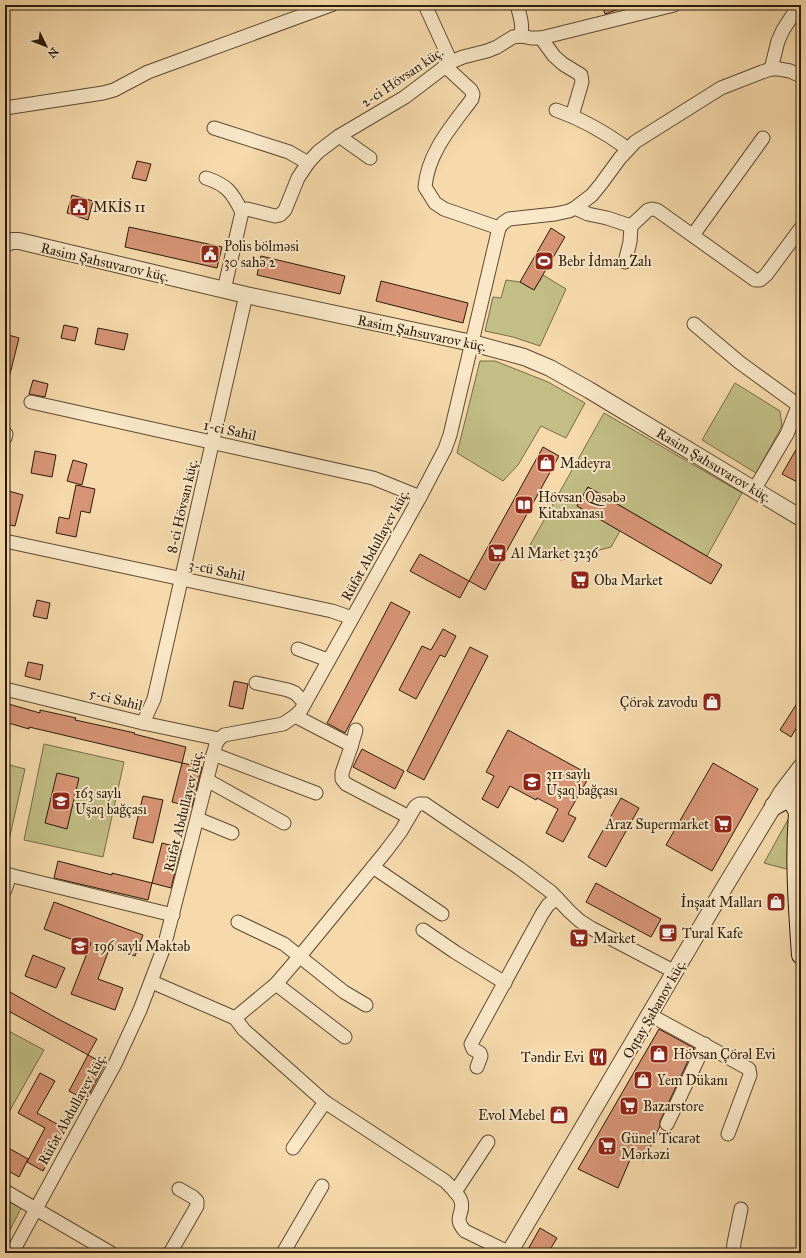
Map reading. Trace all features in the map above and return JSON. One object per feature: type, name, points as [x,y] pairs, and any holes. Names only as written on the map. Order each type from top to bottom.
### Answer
[{"type":"main road","points":[[801,786],[797,832],[801,955]]},
{"type":"main road","points":[[774,806],[786,800],[791,800],[798,813]]},
{"type":"street","points":[[5,108],[114,90],[148,72],[331,5]]},
{"type":"street","points":[[424,5],[448,64],[473,94],[472,99],[443,137],[429,165],[425,187],[435,203],[444,209],[499,228],[503,222],[509,219],[555,214],[575,208],[592,195],[635,142],[716,91],[771,69],[790,71],[801,76]]},
{"type":"street","points":[[517,5],[521,19],[521,36]]},
{"type":"street","points":[[771,69],[778,41],[783,30],[799,5]]},
{"type":"street","name":"2-ci Hövsan küç.","points":[[242,212],[247,209],[275,216],[280,215],[285,210],[298,178],[308,163],[318,152],[339,136],[405,97],[448,64],[463,57],[497,47],[513,37],[521,36],[541,38],[632,10],[667,6]]},
{"type":"street","points":[[541,38],[554,56],[563,64],[581,75],[582,82],[572,116]]},
{"type":"street","points":[[556,110],[572,116],[613,138],[628,149]]},
{"type":"street","points":[[214,128],[288,152],[308,163]]},
{"type":"street","points":[[339,136],[370,158]]},
{"type":"street","points":[[693,236],[763,138]]},
{"type":"street","points":[[206,178],[223,185],[234,198],[242,212],[224,290]]},
{"type":"street","points":[[575,208],[588,214],[608,218],[631,226]]},
{"type":"street","points":[[625,262],[630,242],[631,226],[652,208],[657,210],[755,280],[760,280],[766,275],[801,228]]},
{"type":"street","name":"Rüfət Abdullayev küç.","points":[[12,1253],[35,1208],[115,1064],[152,982],[173,915],[216,744],[224,735],[283,724],[295,716],[305,703],[420,497],[445,449],[450,435],[499,228]]},
{"type":"street","name":"Rasim Şahsuvarov küç.","points":[[5,243],[19,241],[246,295],[472,343],[524,357],[550,368],[589,390],[801,518]]},
{"type":"street","name":"8-ci Hövsan küç.","points":[[144,723],[154,699],[246,295]]},
{"type":"street","points":[[694,324],[740,362],[800,402],[787,434],[754,490]]},
{"type":"street","name":"1-ci Sahil","points":[[31,402],[373,478],[420,497]]},
{"type":"street","name":"3-cü Sahil","points":[[5,541],[332,611],[352,618]]},
{"type":"street","points":[[298,649],[328,660]]},
{"type":"street","points":[[256,683],[288,690],[295,693],[305,703]]},
{"type":"street","name":"5-ci Sahil","points":[[5,689],[144,723],[219,739]]},
{"type":"street","points":[[295,716],[348,743],[351,748]]},
{"type":"street","points":[[356,730],[342,773],[342,779],[346,784],[409,817]]},
{"type":"street","points":[[213,754],[316,793]]},
{"type":"street","name":"Oqtay Şabanov küç.","points":[[510,1253],[782,792],[801,767]]},
{"type":"street","points":[[207,780],[284,823]]},
{"type":"street","points":[[235,1018],[276,984],[373,867],[400,831],[415,807],[419,804],[425,804],[519,868],[551,892],[580,921],[675,972]]},
{"type":"street","points":[[198,819],[232,833]]},
{"type":"street","points":[[373,867],[442,914]]},
{"type":"street","points":[[5,890],[8,875],[173,915]]},
{"type":"street","points":[[477,1067],[481,1056],[480,1053],[473,1049],[471,1044],[542,914],[548,904],[557,898]]},
{"type":"street","points":[[238,922],[284,944],[344,992],[366,1005]]},
{"type":"street","points":[[423,930],[505,983]]},
{"type":"street","points":[[152,982],[235,1018],[244,1030],[325,1102],[446,1181],[461,1200],[460,1226],[465,1231],[510,1253]]},
{"type":"street","points":[[276,984],[345,1037]]},
{"type":"street","points":[[650,1015],[749,1069],[750,1075],[728,1134]]},
{"type":"street","points":[[667,1124],[705,1044]]},
{"type":"street","points":[[293,1148],[325,1102]]},
{"type":"street","points":[[455,1192],[488,1142]]},
{"type":"street","points":[[284,1253],[322,1186]]},
{"type":"street","points":[[170,1253],[197,1206],[197,1201],[193,1197],[179,1189]]},
{"type":"street","points":[[5,1191],[111,1253]]},
{"type":"street","points":[[733,1253],[741,1210]]},
{"type":"shaded area","points":[[543,275],[566,289],[540,346],[513,337],[485,331],[493,297],[501,298],[506,280],[520,282],[534,290]]},
{"type":"shaded area","points":[[480,361],[495,361],[548,382],[585,403],[566,438],[541,426],[518,465],[503,481],[457,453]]},
{"type":"shaded area","points":[[735,383],[780,411],[782,426],[756,473],[702,440]]},
{"type":"shaded area","points":[[604,413],[742,493],[707,556],[588,487],[577,506],[620,531],[611,547],[561,560],[530,545]]},
{"type":"shaded area","points":[[5,734],[10,735],[6,764],[25,769],[5,858]]},
{"type":"shaded area","points":[[44,744],[124,762],[103,857],[24,840]]},
{"type":"shaded area","points":[[790,816],[790,870],[764,863]]},
{"type":"shaded area","points":[[5,1029],[44,1050],[5,1119]]},
{"type":"shaded area","points":[[5,1200],[21,1208],[5,1240]]},
{"type":"building","points":[[602,5],[628,5],[628,6],[605,14]]},
{"type":"building","points":[[137,161],[151,164],[146,181],[132,178]]},
{"type":"building","points":[[72,195],[93,201],[88,220],[67,213]]},
{"type":"building","points":[[129,227],[222,247],[217,268],[125,247]]},
{"type":"building","points":[[551,228],[565,237],[534,290],[520,282]]},
{"type":"building","points":[[261,256],[345,276],[340,294],[257,275]]},
{"type":"building","points":[[381,281],[468,303],[463,323],[376,301]]},
{"type":"building","points":[[64,325],[78,328],[75,341],[61,338]]},
{"type":"building","points":[[98,328],[128,334],[124,350],[95,344]]},
{"type":"building","points":[[5,334],[19,338],[8,382],[5,382]]},
{"type":"building","points":[[33,380],[48,384],[45,397],[29,394]]},
{"type":"building","points":[[801,441],[801,484],[782,474]]},
{"type":"building","points":[[543,447],[559,456],[485,590],[469,581]]},
{"type":"building","points":[[35,451],[56,455],[52,477],[31,473]]},
{"type":"building","points":[[73,460],[87,464],[82,485],[67,481]]},
{"type":"building","points":[[76,485],[95,489],[90,513],[81,511],[76,537],[56,533],[59,517],[69,519]]},
{"type":"building","points":[[588,487],[722,565],[711,584],[577,506]]},
{"type":"building","points":[[5,490],[23,495],[15,526],[5,524]]},
{"type":"building","points":[[420,554],[469,581],[460,598],[410,571]]},
{"type":"building","points":[[37,600],[50,603],[47,619],[33,616]]},
{"type":"building","points":[[391,602],[410,612],[345,733],[327,723]]},
{"type":"building","points":[[443,629],[456,636],[445,657],[440,655],[416,699],[399,690],[422,646],[431,650]]},
{"type":"building","points":[[470,647],[488,656],[424,780],[407,771]]},
{"type":"building","points":[[28,662],[43,665],[40,680],[25,676]]},
{"type":"building","points":[[234,681],[248,684],[243,709],[229,706]]},
{"type":"building","points":[[801,697],[801,720],[791,737],[780,730]]},
{"type":"building","points":[[5,703],[40,713],[40,710],[76,718],[75,720],[135,733],[134,734],[186,747],[182,763],[29,727],[29,729],[5,722]]},
{"type":"building","points":[[508,730],[590,775],[568,814],[576,818],[563,842],[546,833],[558,809],[537,798],[536,800],[510,786],[498,808],[482,799],[494,776],[486,772]]},
{"type":"building","points":[[362,749],[404,771],[395,789],[353,767]]},
{"type":"building","points":[[182,763],[202,767],[192,807],[172,802]]},
{"type":"building","points":[[713,763],[758,789],[712,871],[666,845]]},
{"type":"building","points":[[57,773],[79,778],[67,829],[45,823]]},
{"type":"building","points":[[143,796],[163,800],[153,843],[133,838]]},
{"type":"building","points":[[621,798],[639,808],[606,867],[588,857]]},
{"type":"building","points":[[162,843],[181,848],[171,888],[152,883]]},
{"type":"building","points":[[58,861],[112,875],[112,873],[152,883],[148,900],[54,878]]},
{"type":"building","points":[[596,883],[661,919],[651,937],[586,902]]},
{"type":"building","points":[[54,902],[143,935],[135,956],[110,947],[98,979],[123,988],[115,1010],[71,994],[91,943],[77,938],[76,941],[44,929]]},
{"type":"building","points":[[33,955],[65,968],[56,988],[25,976]]},
{"type":"building","points":[[10,992],[97,1039],[88,1055],[5,1009],[5,999]]},
{"type":"building","points":[[659,1029],[694,1048],[660,1121],[660,1126],[644,1161],[632,1155],[618,1188],[578,1169]]},
{"type":"building","points":[[88,1055],[105,1064],[86,1100],[69,1091]]},
{"type":"building","points":[[40,1073],[55,1081],[37,1113],[66,1129],[43,1171],[27,1162],[45,1128],[18,1113]]},
{"type":"building","points":[[5,1146],[28,1159],[19,1177],[5,1169]]},
{"type":"building","points":[[540,1228],[557,1238],[548,1253],[526,1253]]},
{"type":"place","name":"MKİS 11","points":[[79,207]]},
{"type":"place","name":"Polis bölməsi 30 sahə 2","points":[[210,254]]},
{"type":"place","name":"Bebr İdman Zalı","points":[[544,261]]},
{"type":"place","name":"Madeyra","points":[[546,463]]},
{"type":"place","name":"Hövsan Qəsəbə Kitabxanası","points":[[524,505]]},
{"type":"place","name":"Al Market 3236","points":[[497,553]]},
{"type":"place","name":"Oba Market","points":[[580,580]]},
{"type":"place","name":"Çörək zavodu","points":[[712,702]]},
{"type":"place","name":"311 saylı Uşaq bağçası","points":[[532,782]]},
{"type":"place","name":"163 saylı Uşaq bağçası","points":[[61,801]]},
{"type":"place","name":"Araz Supermarket","points":[[723,824]]},
{"type":"place","name":"İnşaat Malları","points":[[776,902]]},
{"type":"place","name":"Tural Kafe","points":[[668,933]]},
{"type":"place","name":"Market","points":[[579,938]]},
{"type":"place","name":"196 saylı Məktəb","points":[[80,946]]},
{"type":"place","name":"Hövsan Çörəl Evi","points":[[659,1054]]},
{"type":"place","name":"Təndir Evi","points":[[598,1057]]},
{"type":"place","name":"Yem Dükanı","points":[[643,1080]]},
{"type":"place","name":"Bazarstore","points":[[629,1106]]},
{"type":"place","name":"Evol Mebel","points":[[559,1115]]},
{"type":"place","name":"Günel Ticarət Mərkəzi","points":[[607,1146]]}]
